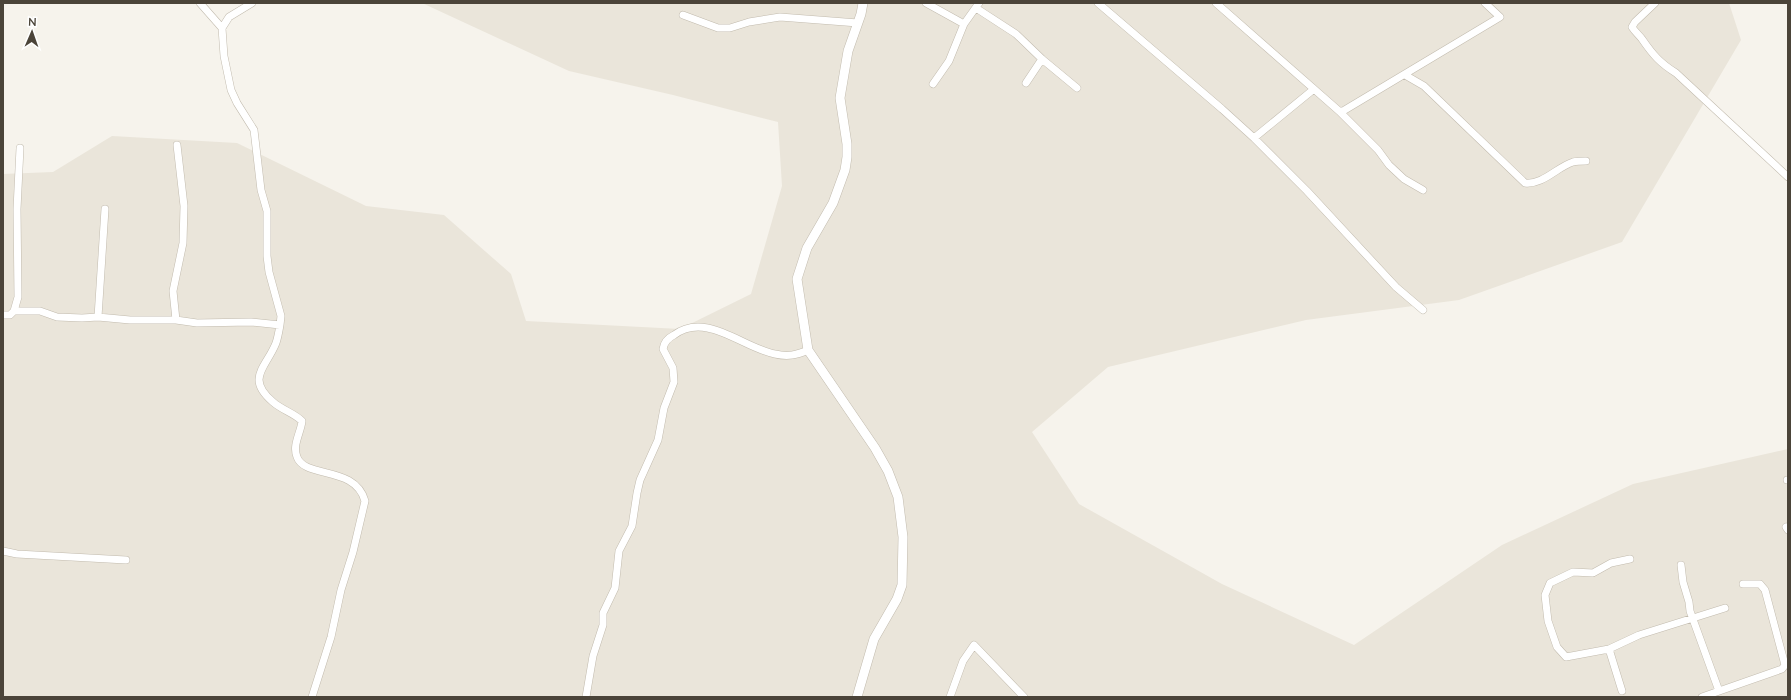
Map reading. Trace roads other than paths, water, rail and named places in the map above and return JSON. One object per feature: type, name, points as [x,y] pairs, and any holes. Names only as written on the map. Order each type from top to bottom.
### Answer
[{"type":"street","points":[[200,3],[222,28]]},
{"type":"street","points":[[252,3],[229,17],[222,28],[224,56],[231,90],[254,130],[261,190],[267,210],[267,256],[270,276],[281,316],[275,344],[261,369],[259,376],[262,391],[274,403],[302,421],[296,446],[297,458],[304,465],[350,480],[363,493],[365,501],[353,552],[341,590],[331,637],[312,697]]},
{"type":"street","points":[[857,697],[874,639],[897,600],[902,585],[903,537],[898,497],[888,471],[875,448],[808,350],[797,279],[807,248],[833,203],[845,170],[848,157],[840,98],[848,51],[863,3]]},
{"type":"street","points":[[926,3],[964,24]]},
{"type":"street","points":[[1098,3],[1254,138],[1307,191],[1396,287],[1423,310]]},
{"type":"street","points":[[1216,3],[1339,111],[1378,150],[1389,165],[1404,179],[1423,190]]},
{"type":"street","points":[[1339,111],[1343,111],[1405,75],[1500,17],[1485,3]]},
{"type":"street","points":[[1655,3],[1635,22],[1632,27],[1635,33],[1641,38],[1662,64],[1676,73],[1788,177]]},
{"type":"street","points":[[933,84],[949,61],[964,24],[978,6],[1016,34],[1042,59],[1077,88]]},
{"type":"street","points":[[684,15],[718,28],[730,28],[749,22],[780,17],[858,22]]},
{"type":"street","points":[[1026,83],[1042,59]]},
{"type":"street","points":[[1405,75],[1424,86],[1525,183],[1531,184],[1574,162],[1586,161]]},
{"type":"street","points":[[1254,138],[1314,89]]},
{"type":"street","points":[[176,320],[173,291],[183,243],[184,206],[177,145]]},
{"type":"street","points":[[3,315],[10,315],[14,311],[18,297],[17,209],[20,148]]},
{"type":"street","points":[[98,317],[105,208]]},
{"type":"street","points":[[14,311],[40,311],[57,317],[98,317],[197,322],[251,322],[280,325]]},
{"type":"street","points":[[586,697],[593,656],[603,625],[603,613],[615,588],[619,551],[632,526],[640,480],[658,440],[664,408],[674,382],[673,368],[663,348],[664,343],[684,328],[697,327],[719,332],[774,354],[797,355],[808,350]]},
{"type":"street","points":[[3,552],[126,560]]},
{"type":"street","points":[[1630,559],[1611,563],[1593,572],[1573,572],[1550,583],[1545,594],[1548,621],[1557,647],[1566,657],[1609,648],[1639,635],[1725,608]]},
{"type":"street","points":[[1681,565],[1683,582],[1693,619],[1719,691]]},
{"type":"street","points":[[1702,697],[1782,669],[1785,665],[1765,590],[1760,584],[1743,584]]},
{"type":"street","points":[[950,697],[963,661],[974,645],[1024,697]]},
{"type":"street","points":[[1609,648],[1622,691]]}]
